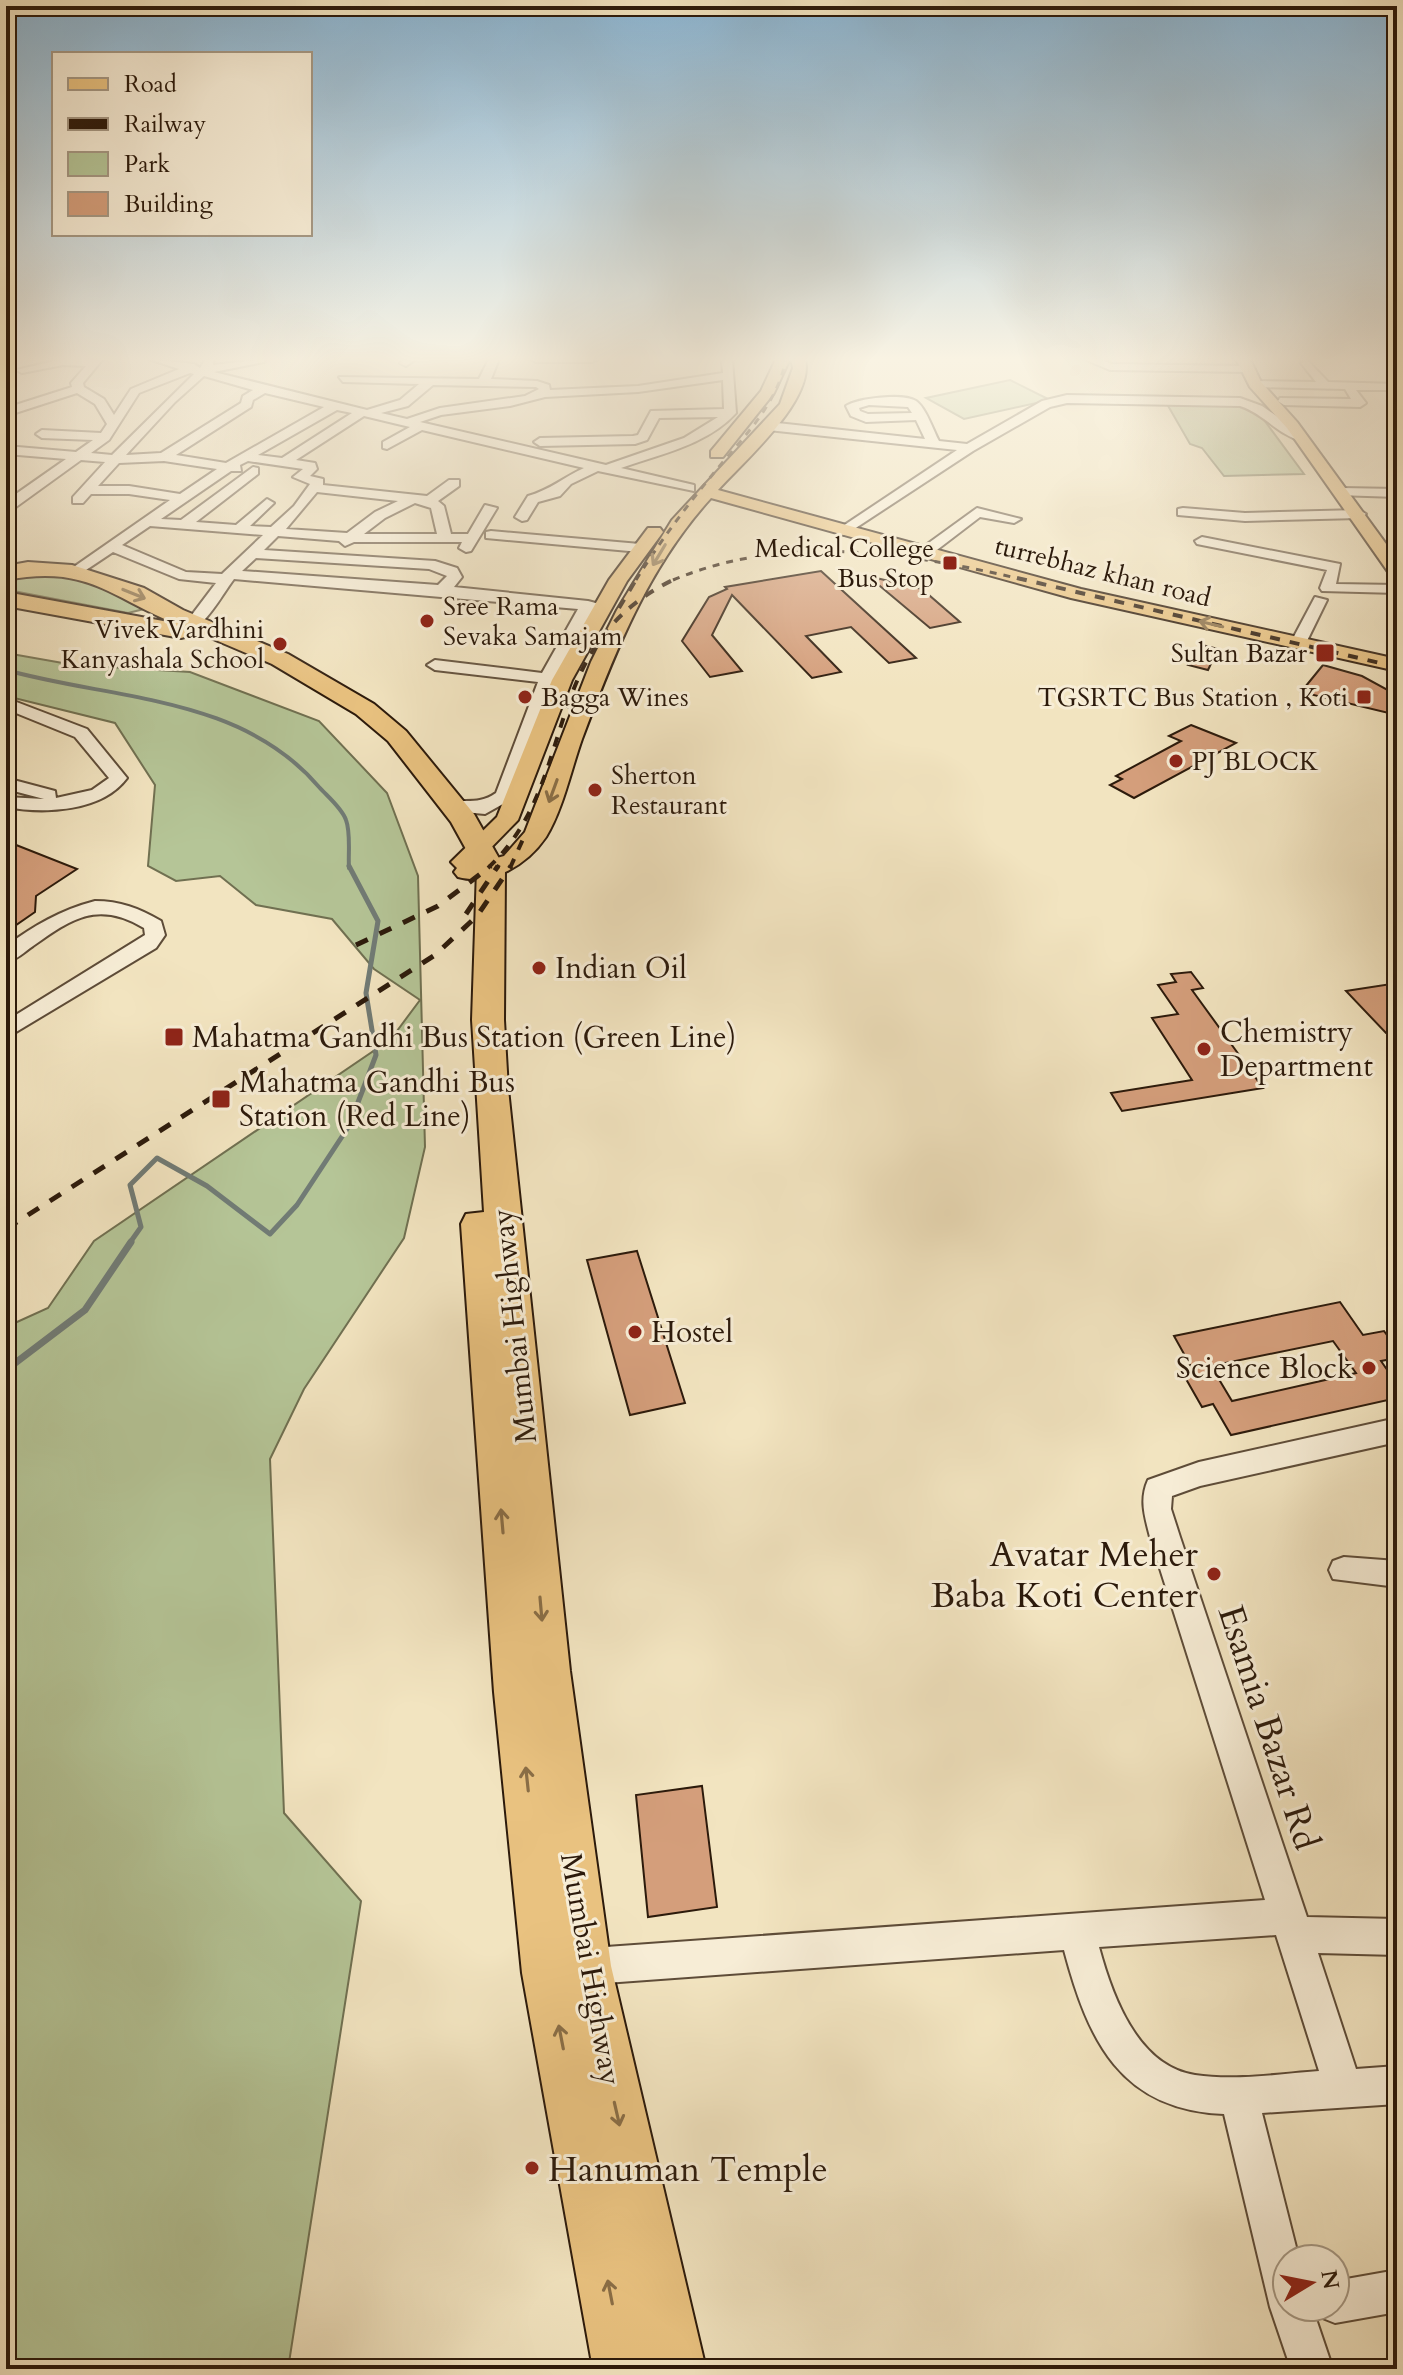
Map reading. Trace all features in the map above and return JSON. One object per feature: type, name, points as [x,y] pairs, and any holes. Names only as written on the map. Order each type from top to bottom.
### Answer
[{"type":"highway","name":"Mumbai Highway","points":[[6,573],[36,567],[75,571],[156,603],[186,627],[285,672],[349,714],[392,752],[475,863]]},
{"type":"highway","name":"Mumbai Highway","points":[[6,599],[186,627],[280,659],[365,709],[397,736],[453,806],[475,863],[469,902],[468,1042],[486,1341],[518,1692],[566,1969],[625,2369]]},
{"type":"highway","name":"Mumbai Highway","points":[[566,1969],[674,2369]]},
{"type":"main road","points":[[475,863],[507,820],[595,606],[708,470]]},
{"type":"main road","points":[[475,863],[519,856],[536,834],[601,662],[626,610],[678,524],[699,482],[715,470]]},
{"type":"main road","points":[[1325,470],[1395,567]]},
{"type":"main road","name":"turrebhaz khan road","points":[[699,482],[845,531],[1078,594],[1397,665]]},
{"type":"street","points":[[14,506],[64,470]]},
{"type":"street","points":[[105,470],[83,495],[129,490],[183,498]]},
{"type":"street","points":[[75,571],[224,470]]},
{"type":"street","points":[[246,470],[300,477],[316,484],[423,499],[437,506],[445,536]]},
{"type":"street","points":[[300,477],[307,470]]},
{"type":"street","points":[[522,517],[533,499],[555,493],[566,481],[599,470]]},
{"type":"street","points":[[617,470],[699,482]]},
{"type":"street","points":[[845,531],[936,470]]},
{"type":"street","points":[[181,527],[253,471]]},
{"type":"street","points":[[129,490],[145,478]]},
{"type":"street","points":[[316,484],[358,483]]},
{"type":"street","points":[[310,581],[332,560],[349,537],[380,515],[454,483]]},
{"type":"street","points":[[186,627],[228,576],[299,509],[316,484]]},
{"type":"street","points":[[1342,492],[1397,493]]},
{"type":"street","points":[[238,530],[267,503]]},
{"type":"street","points":[[442,590],[452,583],[452,571],[490,508]]},
{"type":"street","points":[[924,553],[977,512],[1014,519]]},
{"type":"street","points":[[1183,512],[1245,517],[1359,514]]},
{"type":"street","points":[[149,522],[181,527],[349,537],[473,538]]},
{"type":"street","points":[[491,535],[640,548]]},
{"type":"street","points":[[1202,541],[1335,567],[1327,588],[1397,589]]},
{"type":"street","points":[[112,546],[184,576],[442,590],[595,606],[547,678],[504,796],[485,809],[453,806]]},
{"type":"street","points":[[252,553],[435,565],[436,569],[452,571]]},
{"type":"street","points":[[1298,644],[1320,600]]},
{"type":"street","points":[[435,665],[547,678]]},
{"type":"street","points":[[6,703],[81,733],[118,778],[106,789],[61,804],[38,806],[6,802]]},
{"type":"street","points":[[6,712],[64,733],[99,779],[80,790],[49,795],[6,783]]},
{"type":"street","points":[[6,956],[58,918],[84,908],[106,907],[139,914],[154,925],[155,935],[149,944],[6,1031]]},
{"type":"street","name":"Esamia Bazar Rd","points":[[1343,2087],[1165,1537],[1157,1509],[1158,1489],[1199,1474],[1397,1430]]},
{"type":"street","points":[[1344,1570],[1397,1574]]},
{"type":"street","points":[[566,1969],[1077,1932],[1293,1925],[1397,1937]]},
{"type":"street","points":[[1077,1932],[1097,2006],[1146,2073],[1190,2094],[1239,2096],[1397,2085]]},
{"type":"street","points":[[1239,2096],[1279,2243]]},
{"type":"street","points":[[1351,2299],[1397,2291]]},
{"type":"street","points":[[1300,2323],[1312,2369]]},
{"type":"green space","points":[[1219,470],[1301,470],[1304,474],[1224,476]]},
{"type":"green space","points":[[19,575],[68,576],[138,600],[144,609],[128,613],[8,590],[7,582]]},
{"type":"green space","points":[[6,653],[74,665],[190,672],[319,721],[387,793],[418,876],[425,1147],[404,1238],[304,1389],[270,1459],[284,1813],[361,1901],[288,2369],[6,2369],[6,1327],[48,1308],[94,1241],[391,1039],[420,1000],[374,969],[332,919],[256,905],[220,876],[176,881],[148,866],[155,785],[115,723],[6,696]]},
{"type":"building","points":[[821,571],[916,658],[889,663],[851,627],[806,636],[841,672],[812,678],[732,595],[712,635],[742,671],[710,677],[682,641],[709,597],[727,589],[725,587]]},
{"type":"building","points":[[868,576],[922,589],[960,622],[930,628]]},
{"type":"building","points":[[1202,645],[1218,649],[1208,670],[1188,665]]},
{"type":"building","points":[[1323,665],[1362,676],[1397,695],[1397,715],[1301,692]]},
{"type":"building","name":"PJ BLOCK","points":[[1191,725],[1236,743],[1134,798],[1110,785],[1122,779],[1116,776],[1181,741],[1169,736]]},
{"type":"building","points":[[6,841],[77,869],[36,896],[35,912],[6,932]]},
{"type":"building","name":"Chemistry Department","points":[[1191,972],[1203,988],[1192,990],[1263,1088],[1122,1111],[1111,1093],[1192,1080],[1152,1018],[1178,1014],[1158,985],[1176,982],[1171,974]]},
{"type":"building","points":[[1391,984],[1397,991],[1397,1032],[1386,1033],[1346,991]]},
{"type":"building","name":"Hostel","points":[[637,1251],[685,1403],[630,1415],[587,1260]]},
{"type":"building","name":"Science Block","points":[[1340,1302],[1363,1335],[1384,1331],[1397,1349],[1397,1358],[1381,1361],[1397,1384],[1397,1398],[1231,1435],[1213,1404],[1202,1407],[1182,1372],[1193,1370],[1174,1336]],"holes":[[[1333,1341],[1356,1373],[1232,1401],[1211,1366]]]},
{"type":"building","points":[[702,1786],[717,1907],[648,1917],[636,1795]]},
{"type":"waterway","points":[[6,670],[173,705],[214,717],[252,734],[288,757],[341,811],[348,831],[349,868]]},
{"type":"waterway","points":[[129,1244],[141,1227],[130,1185],[157,1158],[207,1186],[270,1234],[297,1205],[349,1126],[376,1055],[366,993],[378,921],[349,866]]},
{"type":"waterway","points":[[6,1370],[85,1310],[131,1242]]},
{"type":"railway","points":[[636,580],[716,470]]},
{"type":"railway","points":[[675,579],[716,565],[760,556],[849,552],[893,555],[1025,580]]},
{"type":"railway","points":[[619,608],[637,578]]},
{"type":"railway","points":[[1017,578],[1397,667]]},
{"type":"railway","points":[[488,868],[518,833],[538,795],[579,676],[600,639],[632,606],[675,579]]},
{"type":"railway","points":[[511,866],[524,837]]},
{"type":"railway","points":[[356,945],[438,906],[491,866]]},
{"type":"railway","points":[[466,914],[498,866]]},
{"type":"railway","points":[[6,1229],[435,955],[477,916],[511,866]]},
{"type":"place","name":"Medical College Bus Stop","points":[[950,563]]},
{"type":"place","name":"Sree Rama Sevaka Samajam","points":[[427,621]]},
{"type":"place","name":"Vivek Vardhini Kanyashala School","points":[[280,644]]},
{"type":"place","name":"Sultan Bazar","points":[[1325,653]]},
{"type":"place","name":"Bagga Wines","points":[[525,697]]},
{"type":"place","name":"TGSRTC Bus Station , Koti","points":[[1364,697]]},
{"type":"place","name":"PJ BLOCK","points":[[1176,761]]},
{"type":"place","name":"Sherton Restaurant","points":[[595,790]]},
{"type":"place","name":"Indian Oil","points":[[539,968]]},
{"type":"place","name":"Mahatma Gandhi Bus Station (Green Line)","points":[[174,1037]]},
{"type":"place","name":"Chemistry Department","points":[[1204,1049]]},
{"type":"place","name":"Mahatma Gandhi Bus Station (Red Line)","points":[[221,1099]]},
{"type":"place","name":"Hostel","points":[[635,1332]]},
{"type":"place","name":"Science Block","points":[[1369,1368]]},
{"type":"place","name":"Avatar Meher Baba Koti Center","points":[[1214,1574]]},
{"type":"place","name":"Hanuman Temple","points":[[532,2168]]}]
